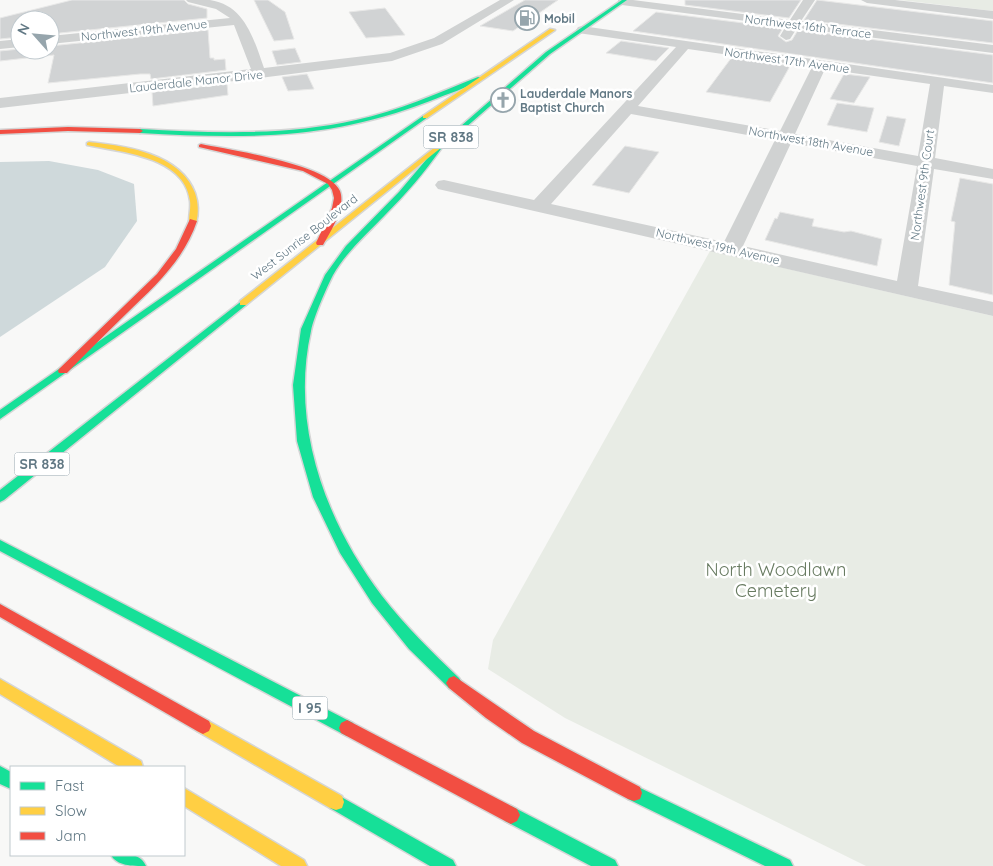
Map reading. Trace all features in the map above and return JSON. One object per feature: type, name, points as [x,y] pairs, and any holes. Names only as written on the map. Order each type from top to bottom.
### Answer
[{"type":"main road","name":"West Sunrise Boulevard","points":[[0,497],[180,352],[438,149],[548,53],[624,1]]},
{"type":"main road","name":"West Sunrise Boulevard","points":[[0,415],[480,78],[562,23]]},
{"type":"main road","points":[[0,132],[61,128],[233,135],[328,128],[371,119],[397,111],[480,78]]},
{"type":"main road","points":[[123,130],[319,173],[334,182],[338,189],[337,205],[320,243]]},
{"type":"main road","points":[[63,370],[171,264],[191,230],[196,209],[196,199],[188,182],[164,162],[123,149],[81,143]]},
{"type":"main road","points":[[438,149],[400,197],[363,231],[341,256],[322,288],[303,341],[299,358],[297,396],[302,439],[313,483],[336,537],[371,592],[402,630],[439,669],[492,713],[525,735],[592,772],[784,866]]},
{"type":"main road","name":"I 95","points":[[0,543],[11,551],[609,866]]},
{"type":"main road","points":[[0,610],[447,866]]},
{"type":"main road","points":[[0,686],[133,766]]},
{"type":"main road","points":[[185,797],[298,866]]},
{"type":"main road","points":[[122,856],[137,866]]},
{"type":"street","points":[[192,0],[213,3],[230,11],[238,21],[260,74]]},
{"type":"street","name":"Lauderdale Manor Drive","points":[[0,103],[392,57],[438,40],[508,0]]},
{"type":"street","points":[[772,57],[809,0]]},
{"type":"street","points":[[867,0],[993,15]]},
{"type":"street","name":"Northwest 16th Terrace","points":[[624,1],[993,49]]},
{"type":"street","name":"Northwest 19th Avenue","points":[[60,39],[238,21]]},
{"type":"street","name":"Northwest 17th Avenue","points":[[582,30],[993,89]]},
{"type":"street","points":[[539,206],[685,45]]},
{"type":"street","points":[[731,249],[820,65]]},
{"type":"street","name":"Northwest 9th Court","points":[[907,289],[938,81]]},
{"type":"street","name":"Northwest 18th Avenue","points":[[628,109],[993,174]]},
{"type":"street","name":"Northwest 19th Avenue","points":[[444,185],[993,309]]},
{"type":"green space","points":[[900,0],[993,0],[993,11]]},
{"type":"green space","name":"North Woodlawn Cemetery","points":[[710,251],[993,316],[993,866],[866,866],[565,718],[488,669],[493,640]]},
{"type":"shaded area","points":[[49,161],[98,170],[134,184],[137,221],[105,267],[0,337],[0,162]]},
{"type":"building","points":[[72,0],[184,0],[188,4],[207,9],[207,18],[60,33],[60,10],[32,10]]},
{"type":"building","points":[[254,0],[268,0],[285,12],[294,39],[274,41]]},
{"type":"building","points":[[525,0],[558,0],[513,31],[480,26]]},
{"type":"building","points":[[685,0],[801,0],[789,18],[685,5]]},
{"type":"building","points":[[817,0],[993,21],[993,43],[804,20]]},
{"type":"building","points":[[385,8],[405,35],[366,38],[349,12]]},
{"type":"building","points":[[656,12],[783,28],[778,36],[786,42],[792,40],[798,30],[993,55],[993,83],[633,31]]},
{"type":"building","points":[[10,16],[10,38],[0,39],[0,18]]},
{"type":"building","points":[[208,30],[210,58],[214,58],[214,60],[225,59],[226,70],[151,79],[150,74],[140,74],[48,83],[53,60],[60,60],[60,45]]},
{"type":"building","points":[[621,41],[669,48],[656,61],[606,53]]},
{"type":"building","points":[[295,48],[301,62],[277,65],[272,51]]},
{"type":"building","points":[[10,50],[10,60],[0,61],[0,51]]},
{"type":"building","points":[[732,57],[790,66],[770,102],[706,92]]},
{"type":"building","points":[[307,74],[314,89],[288,91],[282,77]]},
{"type":"building","points":[[844,74],[870,77],[854,103],[830,99]]},
{"type":"building","points":[[227,84],[228,95],[153,106],[152,92]]},
{"type":"building","points":[[837,103],[874,108],[867,132],[827,125]]},
{"type":"building","points":[[887,116],[906,119],[899,146],[879,142]]},
{"type":"building","points":[[625,146],[659,152],[629,193],[592,185]]},
{"type":"building","points":[[960,178],[993,184],[993,295],[949,285],[955,222],[951,221]]},
{"type":"building","points":[[780,212],[814,219],[812,226],[844,232],[851,231],[882,239],[877,266],[765,240],[775,218],[777,219]]},
{"type":"traffic: fast","points":[[455,134],[548,53],[625,0]]},
{"type":"traffic: fast","points":[[140,131],[249,134],[304,131],[331,127],[358,122],[405,108],[480,78]]},
{"type":"traffic: fast","points":[[0,415],[425,117]]},
{"type":"traffic: fast","points":[[438,149],[402,193],[349,248],[329,275],[306,329],[298,385],[303,441],[319,497],[344,550],[376,599],[414,644],[454,683]]},
{"type":"traffic: fast","points":[[0,497],[243,303]]},
{"type":"traffic: fast","points":[[0,545],[347,728]]},
{"type":"traffic: fast","points":[[0,774],[10,780]]},
{"type":"traffic: fast","points":[[634,793],[784,866]]},
{"type":"traffic: fast","points":[[336,802],[447,866]]},
{"type":"traffic: fast","points":[[511,815],[609,866]]},
{"type":"traffic: fast","points":[[122,856],[137,866]]},
{"type":"traffic: slow","points":[[425,117],[552,30]]},
{"type":"traffic: slow","points":[[243,303],[455,134]]},
{"type":"traffic: slow","points":[[89,144],[125,149],[144,155],[162,162],[177,172],[188,185],[194,201],[193,221]]},
{"type":"traffic: slow","points":[[0,686],[133,766]]},
{"type":"traffic: slow","points":[[203,726],[336,802]]},
{"type":"traffic: slow","points":[[185,797],[298,866]]},
{"type":"traffic: jam","points":[[0,132],[68,129],[140,131]]},
{"type":"traffic: jam","points":[[201,146],[305,169],[331,183],[336,190],[338,198],[336,208],[320,243]]},
{"type":"traffic: jam","points":[[63,371],[160,276],[180,249],[193,221]]},
{"type":"traffic: jam","points":[[0,610],[203,726]]},
{"type":"traffic: jam","points":[[454,683],[492,713],[528,737],[634,793]]},
{"type":"traffic: jam","points":[[347,728],[511,815]]},
{"type":"place","name":"Mobil","points":[[527,18]]},
{"type":"place","name":"Lauderdale Manors Baptist Church","points":[[503,100]]}]
